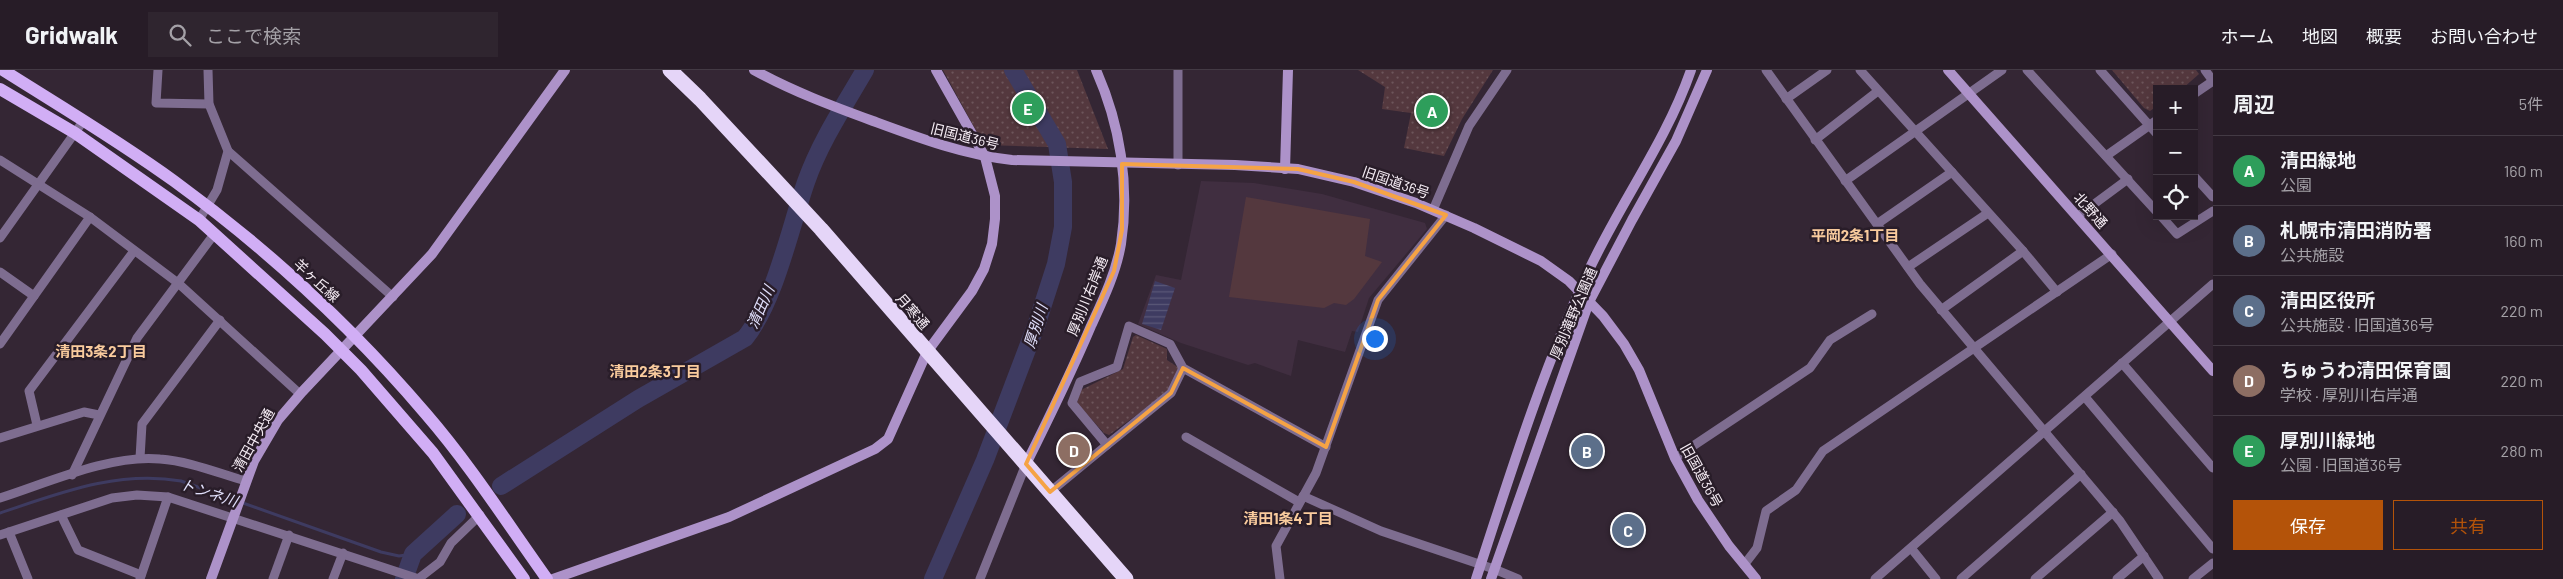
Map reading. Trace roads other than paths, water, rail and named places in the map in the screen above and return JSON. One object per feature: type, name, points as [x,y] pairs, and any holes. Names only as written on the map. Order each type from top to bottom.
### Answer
[{"type":"highway","name":"月寒通","points":[[670,70],[821,229],[1126,579]]},
{"type":"main road","name":"羊ヶ丘線","points":[[3,70],[84,120],[174,181],[268,256],[355,336],[425,413],[458,453],[547,579]]},
{"type":"main road","points":[[0,89],[75,133],[215,233],[361,370],[433,453],[480,515],[524,579]]},
{"type":"street","points":[[158,70],[156,103],[208,104]]},
{"type":"street","points":[[208,70],[208,104],[228,152],[393,297]]},
{"type":"street","name":"清田中央通","points":[[211,579],[241,491],[254,461],[278,420],[300,394],[432,254],[565,70]]},
{"type":"street","name":"旧国道36号","points":[[754,70],[784,87],[830,105],[943,146],[985,157],[1012,160],[1122,164],[1235,165],[1285,168],[1298,169],[1354,182],[1433,210],[1541,262],[1580,291],[1603,316],[1632,357],[1675,458],[1698,500],[1756,579]]},
{"type":"street","points":[[554,579],[729,517],[875,449],[888,439],[927,352],[972,291],[984,269],[992,244],[995,196],[985,157],[936,70]]},
{"type":"street","name":"厚別川右岸通","points":[[1021,458],[1081,350],[1114,271],[1122,230],[1122,164],[1111,108],[1096,70]]},
{"type":"street","points":[[1178,70],[1178,165]]},
{"type":"street","points":[[1285,168],[1288,70]]},
{"type":"street","points":[[1433,210],[1469,126],[1507,70]]},
{"type":"street","name":"厚別滝野公園通","points":[[1476,579],[1553,355],[1580,291],[1602,243],[1670,123],[1691,70]]},
{"type":"street","name":"厚別滝野公園通","points":[[1491,579],[1589,302],[1676,141],[1706,70]]},
{"type":"street","points":[[1766,70],[1876,224],[1941,310],[2113,512],[2159,579]]},
{"type":"street","points":[[1786,99],[1827,70]]},
{"type":"street","points":[[1860,70],[2023,251],[2057,292]]},
{"type":"street","name":"北野通","points":[[1948,70],[2112,254],[2213,371]]},
{"type":"street","points":[[1845,181],[2002,70]]},
{"type":"street","points":[[2027,70],[2153,207]]},
{"type":"street","points":[[2102,70],[2153,122],[2106,156]]},
{"type":"street","points":[[2198,91],[2213,81],[2205,70]]},
{"type":"street","points":[[1816,140],[1878,91]]},
{"type":"street","points":[[0,238],[84,120]]},
{"type":"street","points":[[199,220],[217,190],[228,152]]},
{"type":"street","points":[[0,160],[90,218],[178,283],[300,394]]},
{"type":"street","points":[[1876,224],[1952,172]]},
{"type":"street","points":[[2078,216],[2128,179]]},
{"type":"street","points":[[2198,180],[2213,197]]},
{"type":"street","points":[[2165,220],[2177,234],[2213,210]]},
{"type":"street","points":[[1908,267],[1988,212]]},
{"type":"street","points":[[1280,579],[1276,546],[1326,447],[1378,300],[1446,216]]},
{"type":"street","points":[[0,344],[90,218]]},
{"type":"street","points":[[72,475],[137,338],[215,233]]},
{"type":"street","points":[[37,425],[29,391],[134,251]]},
{"type":"street","points":[[1941,310],[2023,251]]},
{"type":"street","points":[[1744,564],[1757,548],[1766,511],[1796,490],[1823,451],[2112,254]]},
{"type":"street","points":[[0,272],[34,296]]},
{"type":"street","points":[[1875,579],[2045,433],[2213,284]]},
{"type":"street","points":[[1675,458],[1810,368],[1830,340],[1872,314]]},
{"type":"street","points":[[140,458],[142,424],[220,320]]},
{"type":"street","points":[[1107,445],[1072,403],[1080,382],[1117,367],[1129,326],[1170,344],[1184,368],[1326,447]]},
{"type":"street","points":[[2122,363],[2213,468]]},
{"type":"street","points":[[1050,492],[1171,393],[1184,368]]},
{"type":"street","points":[[2085,397],[2213,549]]},
{"type":"street","points":[[0,438],[84,412],[99,415]]},
{"type":"street","points":[[1186,437],[1301,499],[1381,531],[1481,564],[1518,579]]},
{"type":"street","points":[[0,498],[112,462],[140,458],[176,460],[246,480]]},
{"type":"street","points":[[980,579],[1021,458]]},
{"type":"street","points":[[1961,579],[2081,474]]},
{"type":"street","points":[[28,579],[5,533],[112,498],[137,495],[168,497],[234,513],[289,535],[343,552],[393,574],[416,578],[440,562],[451,543],[480,515]]},
{"type":"street","points":[[61,515],[78,550],[140,577],[168,497]]},
{"type":"street","points":[[2036,579],[2113,512]]},
{"type":"street","points":[[274,579],[289,535]]},
{"type":"street","points":[[1911,548],[1936,579]]},
{"type":"street","points":[[334,579],[343,552]]},
{"type":"street","points":[[2117,579],[2144,556]]},
{"type":"street","points":[[2193,579],[2213,563]]},
{"type":"waterway","name":"清田川","points":[[501,486],[638,399],[745,338],[756,323],[773,285],[806,182],[818,153],[865,70]]},
{"type":"waterway","name":"厚別川","points":[[933,579],[985,460],[1037,323],[1056,264],[1063,227],[1063,182],[1057,144],[1013,70]]},
{"type":"waterway","name":"トンネ川","points":[[0,513],[89,485],[112,481],[158,478],[181,481],[381,552],[399,556],[413,554]]},
{"type":"waterway","name":"清田川","points":[[404,579],[413,554],[457,514]]},
{"type":"place","name":"厚別川緑地","points":[[1028,108]]},
{"type":"place","name":"清田緑地","points":[[1432,111]]},
{"type":"place","name":"ちゅうわ清田保育園","points":[[1074,450]]},
{"type":"place","name":"札幌市清田消防署","points":[[1587,451]]},
{"type":"place","name":"清田区役所","points":[[1628,530]]},
{"type":"district","name":"平岡2条1丁目","points":[[1855,235]]},
{"type":"district","name":"清田3条2丁目","points":[[101,351]]},
{"type":"district","name":"清田2条3丁目","points":[[655,371]]},
{"type":"district","name":"清田1条4丁目","points":[[1288,518]]}]
